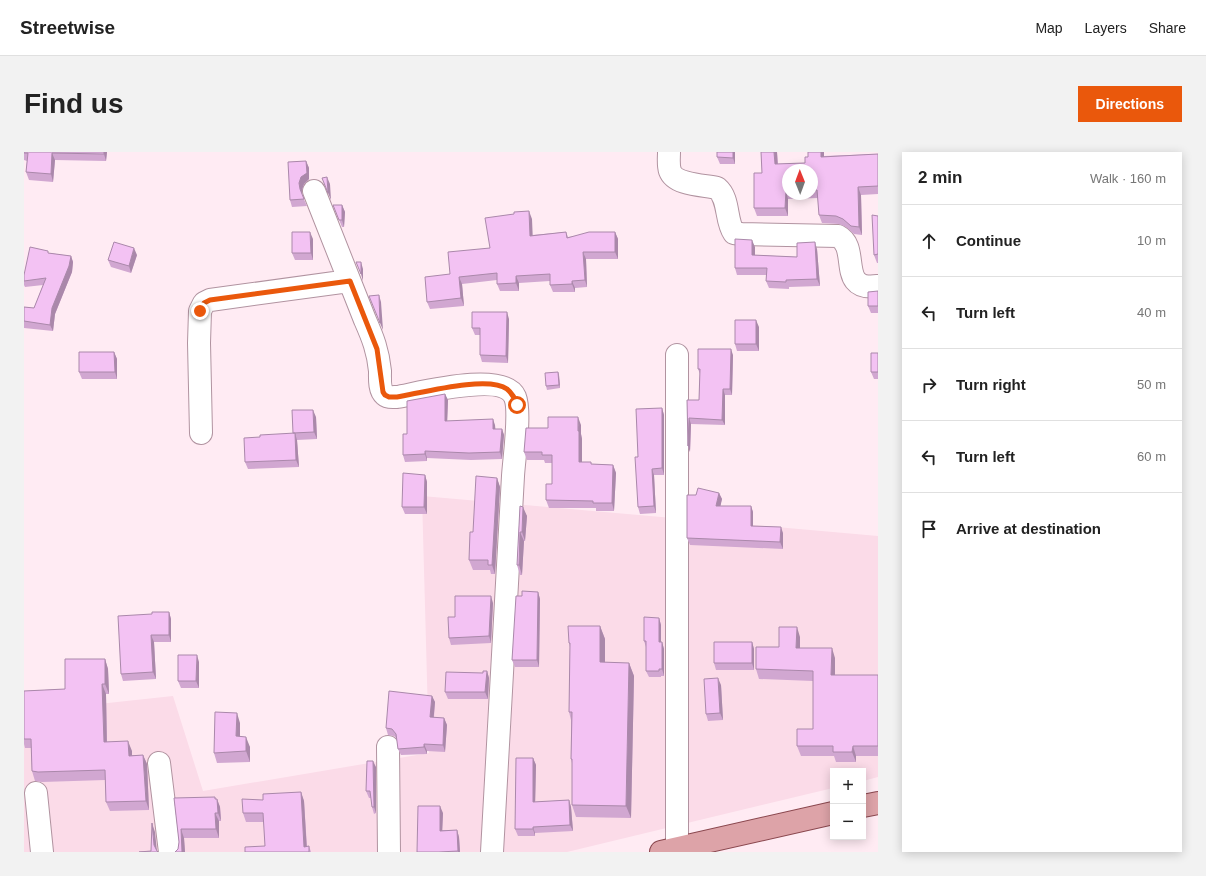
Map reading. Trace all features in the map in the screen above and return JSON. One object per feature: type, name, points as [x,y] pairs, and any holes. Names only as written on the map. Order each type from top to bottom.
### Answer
[{"type":"main road","points":[[866,805],[878,802]]},
{"type":"main road","points":[[669,850],[830,814]]},
{"type":"street","points":[[670,152],[669,166],[674,178],[680,181],[717,188],[720,191],[723,196],[730,228],[734,233],[838,236],[842,238],[846,245],[854,279],[862,286],[878,286]]},
{"type":"street","points":[[314,192],[377,349],[381,386],[385,395],[389,397],[397,397],[466,384],[493,385],[506,388],[514,396],[517,405],[492,852]]},
{"type":"street","points":[[201,434],[199,337],[200,311],[204,303],[210,300],[350,281]]},
{"type":"street","points":[[669,850],[677,355]]},
{"type":"street","points":[[388,747],[389,852]]},
{"type":"street","points":[[159,763],[170,852]]},
{"type":"street","points":[[36,793],[42,852]]},
{"type":"shaded area","points":[[422,496],[878,536],[878,777],[866,780],[866,768],[830,768],[830,789],[567,852],[24,852],[24,712],[173,696],[203,791],[429,753]]},
{"type":"building","points":[[24,152],[104,152],[104,154],[52,153],[51,174],[26,172],[28,153]]},
{"type":"building","points":[[717,152],[733,152],[733,158],[717,157]]},
{"type":"building","points":[[761,152],[774,152],[775,164],[805,163],[805,157],[808,157],[808,152],[821,152],[821,157],[878,154],[878,186],[858,187],[859,227],[851,226],[843,219],[836,216],[819,215],[818,164],[782,164],[782,200],[785,200],[785,208],[754,208],[754,173],[762,173]]},
{"type":"building","points":[[306,161],[307,173],[301,177],[299,183],[304,199],[290,200],[288,162]]},
{"type":"building","points":[[327,177],[328,193],[322,178]]},
{"type":"building","points":[[333,205],[342,205],[342,220],[339,220]]},
{"type":"building","points":[[529,211],[530,236],[566,232],[567,238],[589,232],[615,232],[615,252],[583,252],[585,280],[572,281],[572,284],[550,285],[550,274],[516,276],[516,283],[497,284],[497,273],[459,277],[461,298],[427,302],[425,277],[450,274],[448,252],[490,248],[485,218],[514,214],[514,212]]},
{"type":"building","points":[[872,215],[878,216],[878,254],[874,255]]},
{"type":"building","points":[[292,232],[310,232],[311,253],[292,253]]},
{"type":"building","points":[[735,239],[752,240],[752,255],[797,257],[797,243],[815,242],[817,279],[786,280],[786,282],[766,281],[767,268],[735,268]]},
{"type":"building","points":[[114,242],[134,248],[129,266],[108,260]]},
{"type":"building","points":[[30,247],[48,251],[48,253],[71,256],[69,266],[52,308],[50,325],[24,321],[24,307],[34,308],[46,278],[24,281]]},
{"type":"building","points":[[356,262],[361,262],[361,274]]},
{"type":"building","points":[[878,291],[878,306],[868,306],[868,292]]},
{"type":"building","points":[[379,295],[380,323],[369,296]]},
{"type":"building","points":[[472,312],[507,312],[506,356],[480,355],[480,328],[472,328]]},
{"type":"building","points":[[735,320],[756,320],[756,344],[735,344]]},
{"type":"building","points":[[698,349],[731,349],[730,389],[723,389],[722,420],[689,418],[688,446],[687,400],[699,400],[700,369],[698,369]]},
{"type":"building","points":[[79,352],[114,352],[115,372],[79,372]]},
{"type":"building","points":[[871,353],[878,353],[878,372],[871,372]]},
{"type":"building","points":[[558,372],[559,385],[546,386],[545,373]]},
{"type":"building","points":[[445,394],[445,421],[493,419],[493,429],[502,429],[500,452],[469,453],[425,451],[425,454],[403,455],[403,434],[407,434],[407,401]]},
{"type":"building","points":[[662,408],[662,468],[652,469],[654,506],[638,507],[635,457],[638,457],[636,409]]},
{"type":"building","points":[[292,410],[313,410],[314,432],[293,433]]},
{"type":"building","points":[[548,417],[578,417],[579,462],[613,465],[612,503],[546,500],[546,484],[552,484],[552,455],[542,455],[542,452],[524,452],[526,428],[548,428]]},
{"type":"building","points":[[295,433],[296,460],[245,462],[244,438],[260,437],[260,435]]},
{"type":"building","points":[[403,473],[425,475],[424,507],[402,507]]},
{"type":"building","points":[[476,476],[497,478],[492,565],[488,565],[488,560],[469,560],[470,532],[473,532]]},
{"type":"building","points":[[698,488],[719,493],[716,506],[751,506],[751,526],[781,527],[780,542],[687,538],[687,495],[696,495]]},
{"type":"building","points":[[520,506],[523,507],[522,532],[520,532],[519,565],[517,565]]},
{"type":"building","points":[[522,591],[538,592],[537,660],[512,660],[516,596],[522,596]]},
{"type":"building","points":[[455,596],[491,596],[489,636],[449,638],[448,617],[455,617]]},
{"type":"building","points":[[152,612],[169,612],[169,635],[151,635],[153,672],[121,674],[118,616],[152,614]]},
{"type":"building","points":[[644,617],[659,618],[659,642],[662,642],[662,669],[659,669],[659,671],[646,671]]},
{"type":"building","points":[[568,626],[600,626],[600,662],[629,663],[626,806],[572,805],[572,712],[569,712],[570,643]]},
{"type":"building","points":[[779,627],[797,627],[796,648],[832,648],[831,675],[878,675],[878,746],[853,746],[852,752],[833,752],[833,746],[797,746],[797,729],[813,729],[813,671],[756,669],[756,647],[779,647]]},
{"type":"building","points":[[714,642],[752,642],[752,663],[714,663]]},
{"type":"building","points":[[178,655],[197,655],[196,681],[178,681]]},
{"type":"building","points":[[65,659],[105,659],[105,684],[102,684],[104,742],[128,741],[129,756],[143,755],[146,801],[106,802],[105,770],[32,771],[31,739],[24,739],[24,691],[65,689]]},
{"type":"building","points":[[483,671],[487,671],[485,692],[445,692],[446,672],[483,673]]},
{"type":"building","points":[[718,678],[720,713],[706,714],[704,679]]},
{"type":"building","points":[[389,691],[432,696],[430,717],[444,718],[443,745],[424,744],[424,747],[398,749],[396,734],[392,729],[386,728]]},
{"type":"building","points":[[215,712],[237,713],[236,736],[246,737],[246,751],[214,753]]},
{"type":"building","points":[[516,758],[533,758],[533,802],[569,800],[570,825],[533,827],[533,829],[515,829]]},
{"type":"building","points":[[367,761],[373,761],[374,807],[372,807],[370,791],[366,791]]},
{"type":"building","points":[[301,792],[304,847],[309,846],[309,852],[245,852],[245,847],[265,846],[263,813],[243,813],[242,799],[263,800],[263,794]]},
{"type":"building","points":[[215,797],[215,799],[217,799],[218,813],[215,813],[216,829],[181,829],[182,852],[175,852],[178,849],[179,842],[174,798]]},
{"type":"building","points":[[418,806],[440,806],[440,831],[457,830],[458,851],[417,852]]},
{"type":"building","points":[[152,823],[154,845],[158,852],[139,852],[151,851]]},
{"type":"route","points":[[200,311],[204,303],[210,300],[350,281],[374,339],[379,360],[381,386],[385,395],[389,397],[397,397],[466,384],[493,385],[506,388],[514,396],[517,405]]}]
